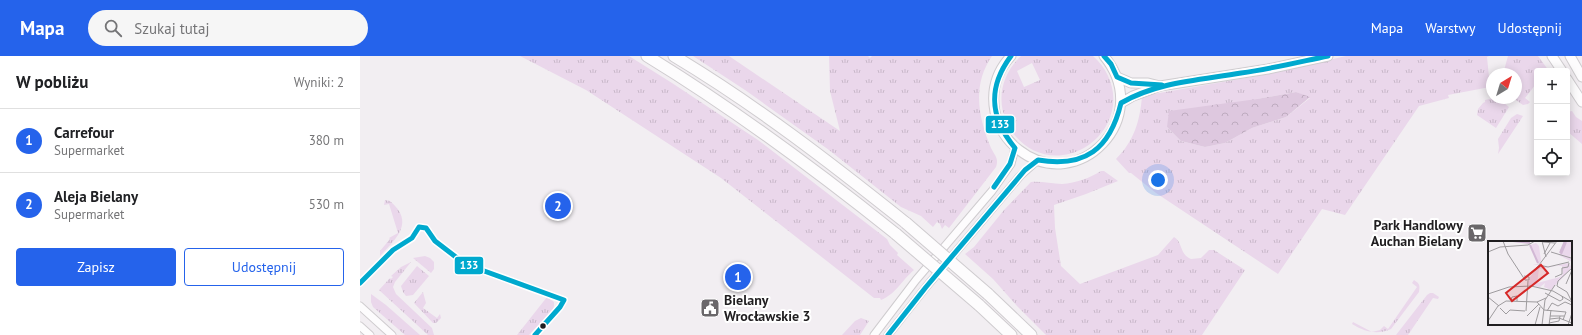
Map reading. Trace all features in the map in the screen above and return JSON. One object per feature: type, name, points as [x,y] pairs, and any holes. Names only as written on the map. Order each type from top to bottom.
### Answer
[{"type":"highway","points":[[647,56],[764,133],[833,184],[896,234],[979,305],[1011,335]]},
{"type":"highway","points":[[674,56],[772,121],[906,223],[988,294],[1031,335]]},
{"type":"main road","points":[[1011,56],[1002,67],[997,77],[994,102],[996,118],[1000,127],[1015,148],[1023,154],[1047,163],[1065,163],[1082,158],[1097,149],[1107,139],[1115,126],[1121,103],[1121,91],[1111,64],[1104,56]]},
{"type":"main road","points":[[1121,103],[1133,96],[1160,86],[1268,69],[1328,56]]},
{"type":"main road","points":[[1552,56],[1560,68]]},
{"type":"main road","points":[[1570,56],[1582,77]]},
{"type":"main road","points":[[1117,77],[1131,83],[1148,83],[1160,86]]},
{"type":"main road","points":[[1570,84],[1582,102]]},
{"type":"street","points":[[874,335],[916,280],[988,195],[1011,164],[1015,148]]},
{"type":"street","points":[[888,335],[926,287],[1020,176],[1038,160]]},
{"type":"street","points":[[360,306],[392,335]]},
{"type":"street","points":[[360,326],[370,335]]},
{"type":"green space","points":[[520,56],[629,56],[758,140],[887,239],[890,245],[898,253],[897,255],[914,270],[891,294],[881,300],[880,298],[874,298],[721,178],[586,90]]},
{"type":"green space","points":[[693,56],[729,56],[840,131],[830,91],[829,56],[868,56],[870,58],[872,56],[992,56],[982,78],[979,90],[979,101],[980,113],[986,136],[997,159],[996,167],[949,228],[945,225],[942,229],[940,224],[937,222],[933,227],[921,216],[901,207],[829,150],[745,90]]},
{"type":"green space","points":[[1021,56],[1093,56],[1103,67],[1110,80],[1112,88],[1112,111],[1105,128],[1089,145],[1063,155],[1043,154],[1025,145],[1012,132],[1004,114],[1002,95],[1007,75]],"holes":[[[1032,63],[1040,80],[1024,87],[1017,71]]]},
{"type":"green space","points":[[1346,56],[1489,56],[1487,57],[1488,68],[1486,68],[1486,88],[1448,95],[1449,98],[1419,106],[1345,215],[1322,209],[1278,274],[1156,193],[1129,173],[1116,159],[1132,138],[1140,114],[1142,96],[1269,74]],"holes":[[[1296,92],[1310,98],[1286,117],[1252,128],[1225,143],[1205,147],[1181,141],[1167,127],[1257,99]]]},
{"type":"green space","points":[[1508,56],[1538,56],[1547,68],[1534,68],[1534,87],[1525,98],[1530,102],[1528,104],[1522,104],[1522,68],[1505,68]]},
{"type":"green space","points":[[1296,92],[1310,97],[1286,117],[1252,128],[1225,143],[1205,147],[1181,141],[1167,127],[1169,111]]},
{"type":"green space","points":[[1485,100],[1486,104],[1505,104],[1509,107],[1496,128],[1477,115],[1478,109],[1485,102]]},
{"type":"green space","points":[[1570,111],[1572,111],[1576,117],[1582,121],[1582,144],[1570,134]]},
{"type":"green space","points":[[1517,114],[1523,116],[1498,154],[1498,139],[1511,118]]},
{"type":"green space","points":[[1104,171],[1118,181],[1054,205],[1055,228],[1061,266],[1080,284],[1158,255],[1174,237],[1179,242],[1187,257],[1191,259],[1201,258],[1209,250],[1214,250],[1245,270],[1202,335],[1046,335],[993,279],[965,254],[974,247],[1004,210],[1031,182],[1058,184],[1072,183],[1083,180]]},
{"type":"green space","points":[[385,200],[390,201],[397,209],[401,216],[402,223],[401,230],[397,236],[380,256],[380,251],[390,239],[389,238],[398,233],[389,204],[384,205]]},
{"type":"green space","points":[[425,256],[434,262],[434,269],[431,273],[413,258]]},
{"type":"green space","points":[[411,262],[395,282],[393,287],[396,294],[432,328],[434,335],[428,335],[379,290],[401,267]]},
{"type":"green space","points":[[417,266],[429,276],[413,295],[406,296],[401,286]]},
{"type":"green space","points":[[1414,280],[1419,286],[1419,292],[1391,329],[1381,332],[1373,332],[1380,330],[1384,326],[1388,329],[1417,287],[1412,283]]},
{"type":"green space","points":[[423,292],[426,303],[423,308],[437,318],[440,314],[441,318],[436,323],[433,323],[414,303]]},
{"type":"green space","points":[[1433,293],[1439,297],[1438,299],[1433,298],[1408,335],[1396,335],[1427,295]]},
{"type":"green space","points":[[371,294],[420,335],[405,335],[373,307],[371,302]]},
{"type":"green space","points":[[547,297],[554,302],[553,309],[529,335],[517,335]]},
{"type":"green space","points":[[861,318],[869,321],[860,335],[842,335],[855,321]]},
{"type":"green space","points":[[1353,322],[1372,332],[1366,331],[1352,324]]},
{"type":"transit line","name":"133","points":[[994,187],[1010,164],[1015,148],[1000,125],[996,114],[995,103],[995,91],[998,80],[1003,68],[1011,56]]},
{"type":"transit line","name":"133","points":[[1104,56],[1111,64],[1117,77],[1131,83],[1162,85]]},
{"type":"transit line","name":"133","points":[[888,335],[926,287],[1025,170],[1038,160],[1055,162],[1069,161],[1082,158],[1093,152],[1110,132],[1121,103],[1149,90],[1164,86],[1263,70],[1328,56]]},
{"type":"transit line","name":"133","points":[[360,283],[393,250],[412,238],[419,227],[426,228],[435,241],[465,264],[564,300],[560,307],[535,335]]},
{"type":"place","name":"Aleja Bielany","points":[[558,206]]},
{"type":"place","name":"Park Handlowy Auchan Bielany","points":[[1477,233]]},
{"type":"place","name":"Carrefour","points":[[738,277]]},
{"type":"place","name":"Bielany Wrocławskie 3","points":[[710,308]]}]
